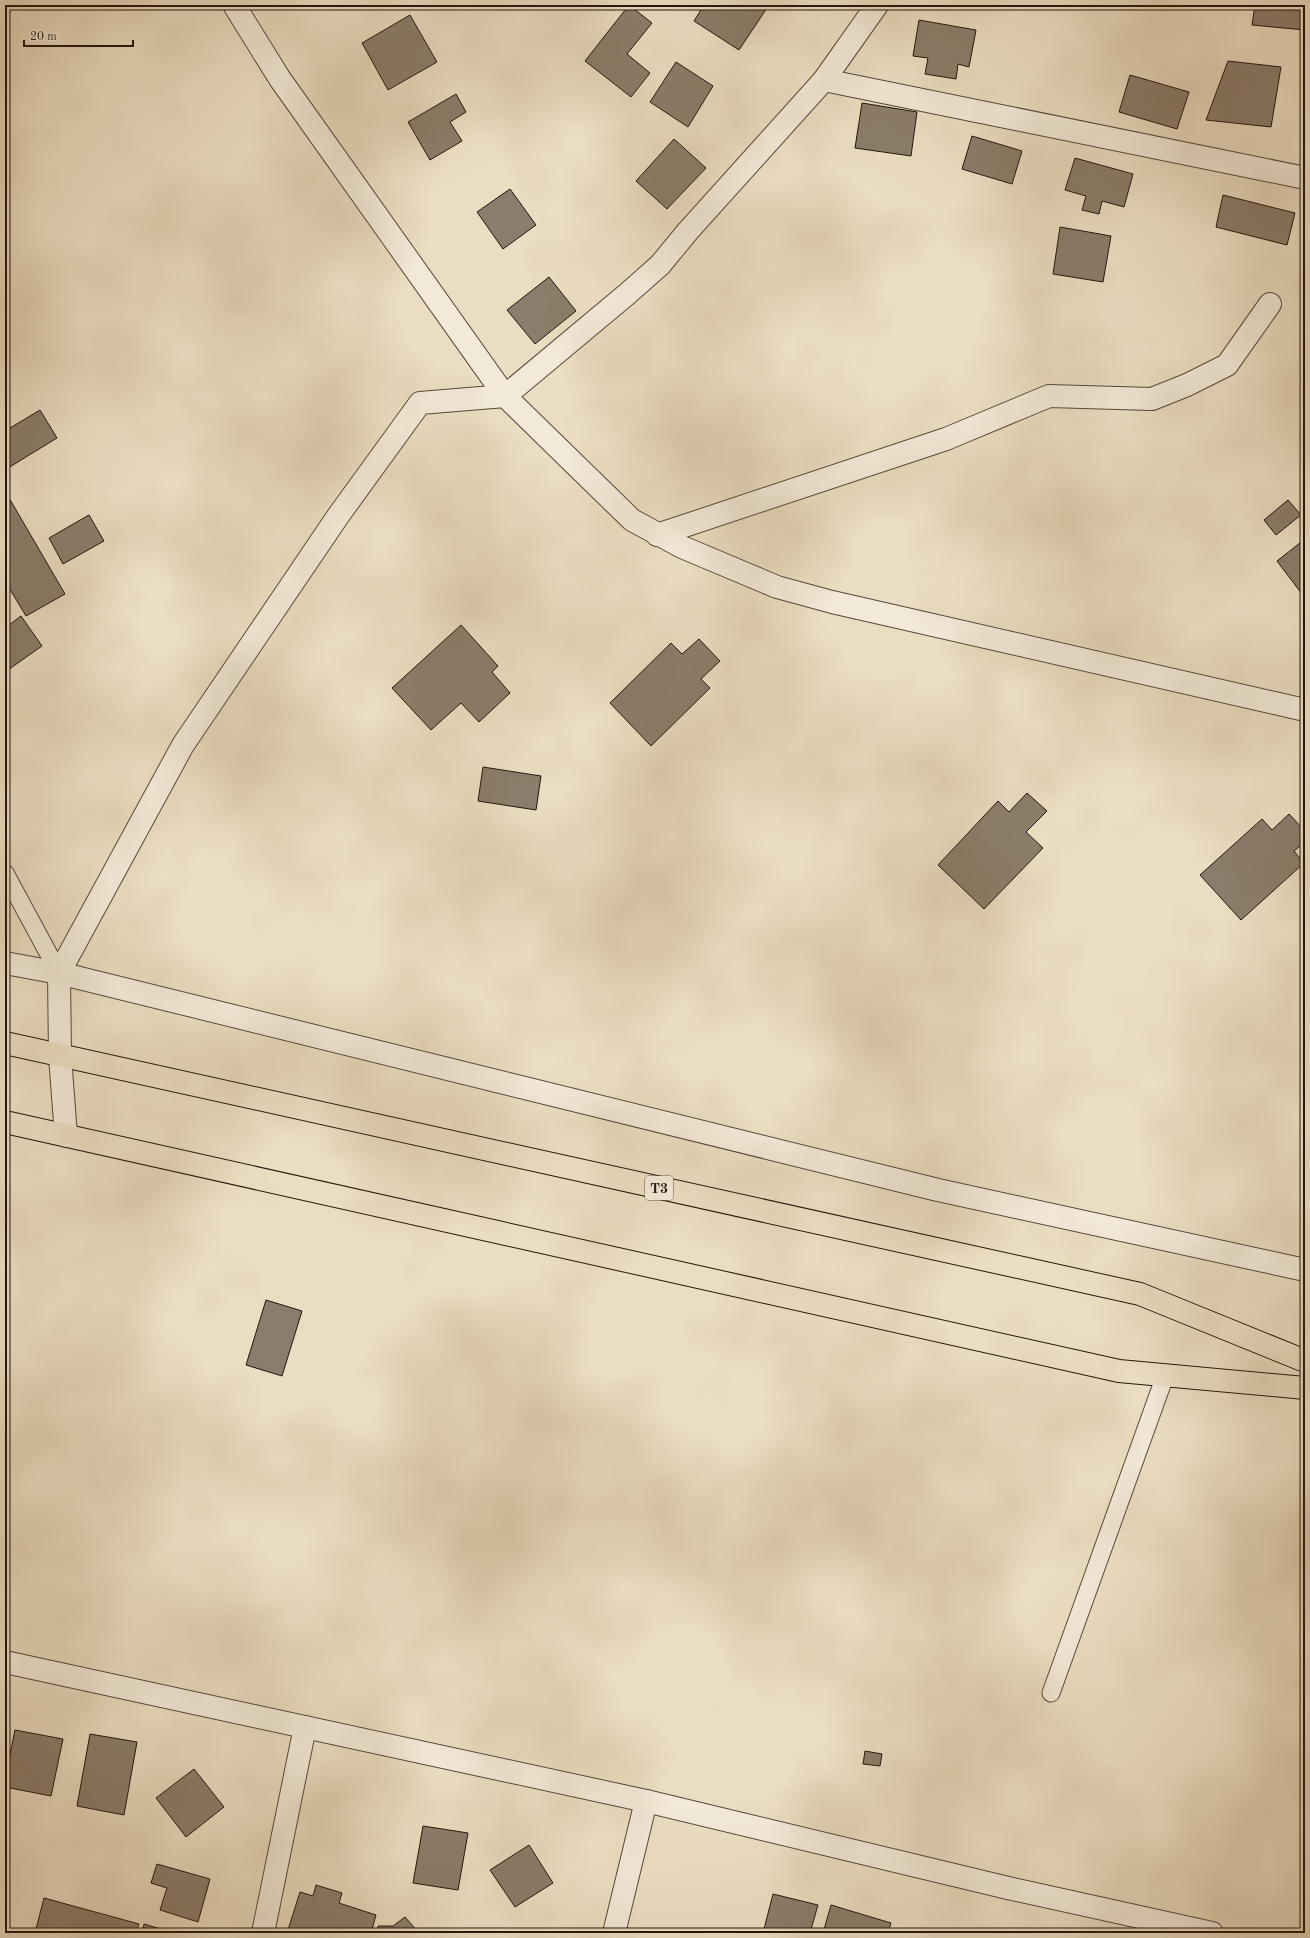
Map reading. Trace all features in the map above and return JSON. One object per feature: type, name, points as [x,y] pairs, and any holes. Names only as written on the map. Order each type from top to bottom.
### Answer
[{"type":"highway","name":"T3","points":[[5,1043],[1140,1294],[1305,1361]]},
{"type":"highway","points":[[5,1122],[1119,1371],[1305,1388]]},
{"type":"street","points":[[234,5],[280,79],[505,396],[632,520],[682,548],[777,587],[832,602],[1305,710]]},
{"type":"street","points":[[66,1136],[60,1056],[59,973],[183,745],[338,516],[420,403],[505,396],[660,265],[688,231],[824,80],[877,5]]},
{"type":"street","points":[[824,80],[1305,178]]},
{"type":"street","points":[[657,535],[946,439],[1049,396],[1152,399],[1226,365],[1270,304]]},
{"type":"street","points":[[5,964],[59,973],[938,1190],[1305,1270]]},
{"type":"street","points":[[5,1662],[646,1801],[1008,1888],[1212,1933]]},
{"type":"street","points":[[263,1933],[305,1727]]},
{"type":"street","points":[[614,1933],[646,1801]]},
{"type":"lane","points":[[5,873],[59,973]]},
{"type":"lane","points":[[1051,1693],[1165,1376]]},
{"type":"building","points":[[629,5],[652,23],[627,54],[650,73],[631,97],[585,61]]},
{"type":"building","points":[[704,5],[769,5],[739,50],[694,21]]},
{"type":"building","points":[[1255,5],[1305,5],[1305,30],[1252,25]]},
{"type":"building","points":[[410,15],[437,62],[388,90],[362,43]]},
{"type":"building","points":[[919,20],[976,30],[969,67],[958,64],[956,79],[925,74],[928,58],[913,56]]},
{"type":"building","points":[[1228,61],[1281,67],[1271,127],[1206,120]]},
{"type":"building","points":[[676,62],[713,86],[688,127],[650,102]]},
{"type":"building","points":[[1130,75],[1189,92],[1177,129],[1119,112]]},
{"type":"building","points":[[456,94],[466,112],[450,122],[462,141],[430,160],[408,122]]},
{"type":"building","points":[[862,103],[917,112],[911,156],[855,148]]},
{"type":"building","points":[[972,136],[1022,151],[1012,184],[962,169]]},
{"type":"building","points":[[674,139],[706,168],[667,209],[636,181]]},
{"type":"building","points":[[1075,158],[1133,174],[1124,207],[1102,201],[1099,214],[1082,210],[1086,196],[1065,190]]},
{"type":"building","points":[[510,189],[536,225],[503,249],[477,212]]},
{"type":"building","points":[[1223,195],[1295,213],[1287,245],[1216,227]]},
{"type":"building","points":[[1060,227],[1111,236],[1103,282],[1053,274]]},
{"type":"building","points":[[549,277],[576,311],[535,344],[507,310]]},
{"type":"building","points":[[40,410],[57,438],[8,468],[5,462],[5,431]]},
{"type":"building","points":[[5,491],[65,594],[26,616],[5,581]]},
{"type":"building","points":[[1288,500],[1301,515],[1276,535],[1264,520]]},
{"type":"building","points":[[89,515],[104,541],[63,564],[49,538]]},
{"type":"building","points":[[1305,539],[1305,598],[1277,561]]},
{"type":"building","points":[[21,616],[42,646],[5,672],[5,628]]},
{"type":"building","points":[[461,625],[498,666],[492,672],[510,693],[479,722],[461,703],[431,730],[392,688]]},
{"type":"building","points":[[699,639],[720,661],[701,679],[710,688],[651,746],[610,703],[671,643],[682,654]]},
{"type":"building","points":[[483,767],[541,776],[536,810],[478,801]]},
{"type":"building","points":[[1027,793],[1047,811],[1026,832],[1043,848],[984,909],[938,865],[998,801],[1009,812]]},
{"type":"building","points":[[1289,814],[1305,831],[1305,842],[1294,851],[1304,863],[1241,920],[1200,875],[1262,819],[1272,830]]},
{"type":"building","points":[[266,1300],[302,1311],[282,1376],[246,1365]]},
{"type":"building","points":[[15,1730],[63,1739],[51,1796],[5,1787],[5,1779]]},
{"type":"building","points":[[90,1734],[137,1742],[124,1815],[77,1806]]},
{"type":"building","points":[[865,1751],[882,1754],[880,1766],[863,1764]]},
{"type":"building","points":[[194,1769],[224,1807],[186,1837],[156,1798]]},
{"type":"building","points":[[423,1826],[468,1833],[458,1890],[413,1883]]},
{"type":"building","points":[[529,1845],[553,1883],[515,1907],[490,1870]]},
{"type":"building","points":[[157,1864],[210,1879],[198,1922],[160,1910],[167,1888],[151,1883]]},
{"type":"building","points":[[316,1885],[342,1893],[339,1903],[376,1915],[371,1933],[287,1933],[300,1892],[313,1896]]},
{"type":"building","points":[[773,1894],[818,1905],[810,1933],[763,1933]]},
{"type":"building","points":[[44,1898],[139,1924],[136,1933],[35,1933]]},
{"type":"building","points":[[831,1905],[891,1923],[888,1933],[823,1933]]},
{"type":"building","points":[[405,1917],[419,1933],[377,1933],[378,1926],[393,1926]]},
{"type":"building","points":[[144,1924],[174,1933],[142,1933]]}]
